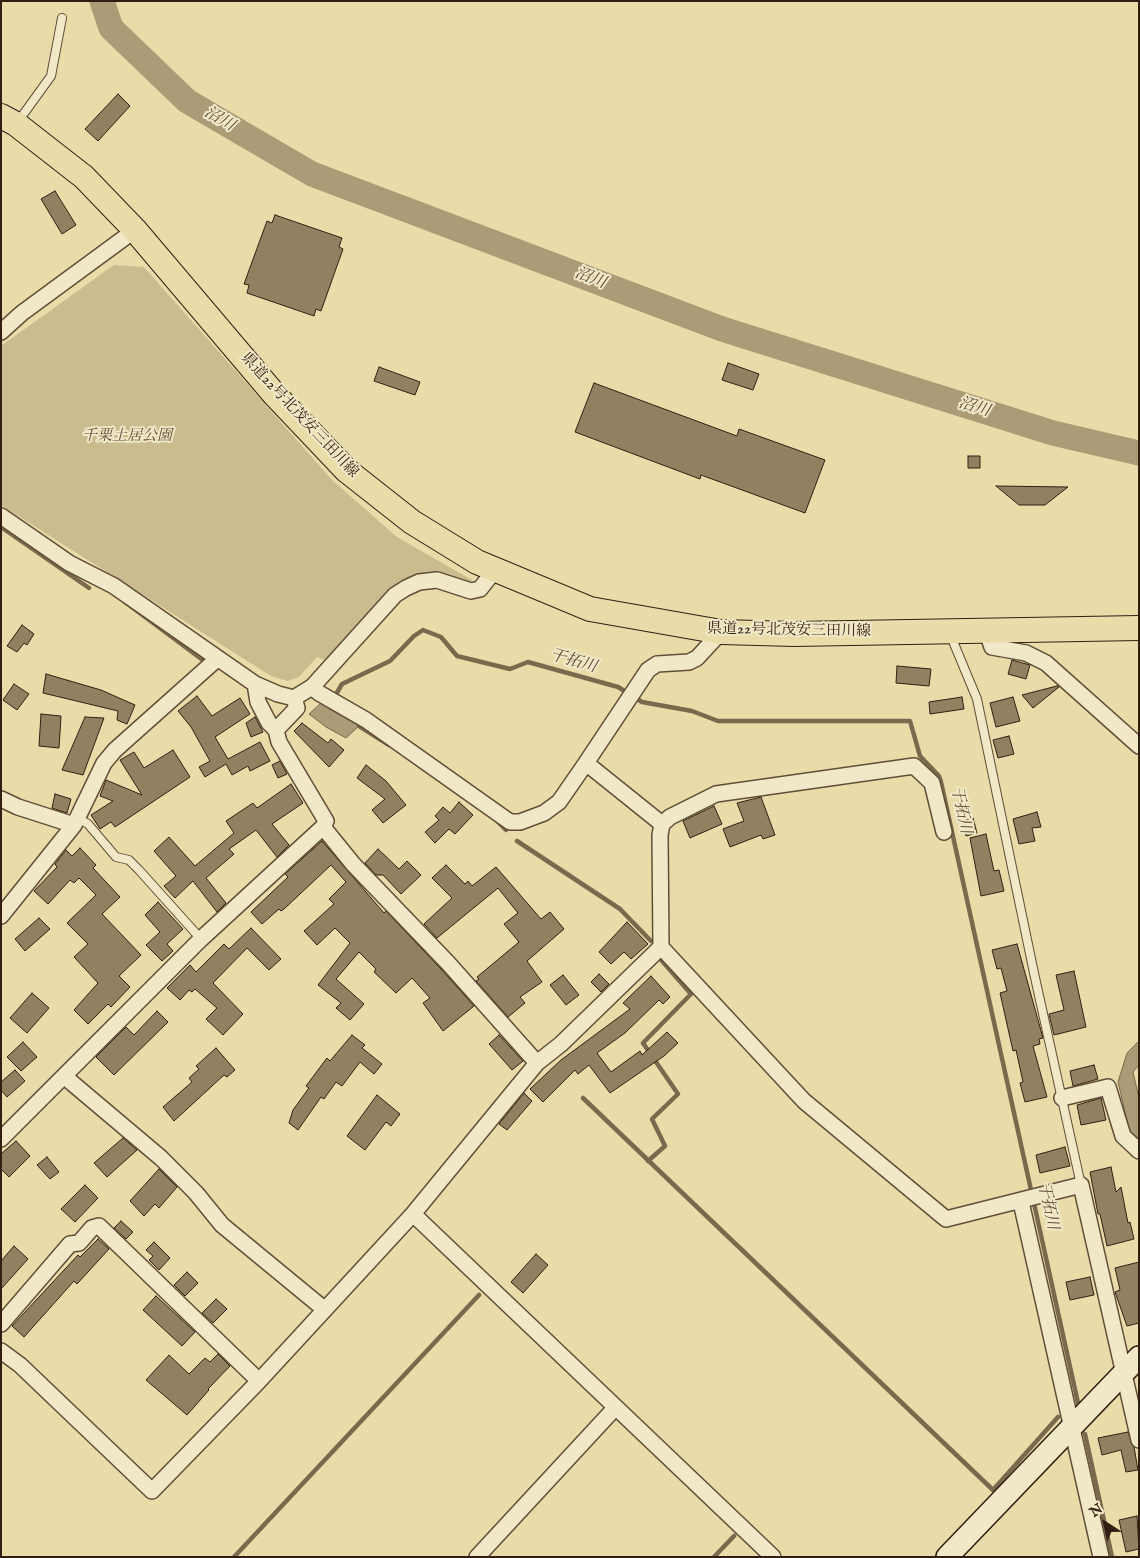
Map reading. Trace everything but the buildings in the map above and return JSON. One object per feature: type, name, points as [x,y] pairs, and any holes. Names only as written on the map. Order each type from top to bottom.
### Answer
[{"type":"main road","name":"県道22号北茂安三田川線","points":[[8,120],[84,177],[135,230],[274,394],[346,470],[412,522],[477,562],[590,610],[721,632],[794,634],[1139,628]]},
{"type":"street","points":[[1,332],[22,313],[135,230]]},
{"type":"street","points":[[1,516],[69,563],[114,586],[255,684],[278,694],[294,698],[312,687],[395,595],[420,582],[437,580],[471,591],[480,589],[495,570]]},
{"type":"street","points":[[986,630],[992,646],[1026,653],[1046,663],[1139,746]]},
{"type":"street","points":[[312,687],[366,720],[510,822],[520,822],[544,813],[558,802],[648,670],[658,664],[688,662],[697,658],[721,632]]},
{"type":"street","points":[[1,916],[76,821],[104,763],[115,750],[217,659]]},
{"type":"street","points":[[1,1139],[201,939],[323,828],[326,821],[279,742],[276,730],[269,723],[258,702],[255,684]]},
{"type":"street","points":[[276,730],[297,708],[294,698]]},
{"type":"street","points":[[586,763],[662,824]]},
{"type":"street","points":[[944,832],[932,783],[914,766],[716,794],[670,817],[662,824],[660,835],[660,946],[804,1100],[946,1219],[1081,1186],[1139,1440]]},
{"type":"street","points":[[1,798],[18,807],[76,821]]},
{"type":"street","points":[[323,828],[354,864],[448,963],[537,1063]]},
{"type":"street","points":[[1,1351],[20,1364],[152,1491],[259,1381],[413,1214],[537,1063],[561,1044],[660,946]]},
{"type":"street","points":[[65,1077],[161,1158],[196,1193],[222,1225],[324,1310]]},
{"type":"street","points":[[1062,1098],[1108,1087],[1123,1136],[1139,1151]]},
{"type":"street","points":[[1029,1199],[1071,1426],[1100,1557]]},
{"type":"street","points":[[413,1214],[773,1557]]},
{"type":"street","points":[[1,1324],[70,1244],[79,1243],[92,1228],[99,1226],[259,1381]]},
{"type":"street","points":[[947,1557],[1139,1357]]},
{"type":"street","points":[[477,1557],[615,1408]]},
{"type":"lane","points":[[8,120],[51,76],[62,18]]},
{"type":"lane","points":[[949,632],[977,699],[1081,1186]]},
{"type":"lane","points":[[76,821],[88,824],[116,857],[128,860],[140,870],[201,939]]},
{"type":"green space","name":"千栗土居公園","points":[[114,265],[144,267],[332,480],[397,537],[472,580],[468,586],[439,577],[403,580],[325,660],[317,657],[299,677],[287,681],[271,676],[1,505],[1,346]]},
{"type":"shaded area","points":[[321,703],[359,726],[346,738],[326,727],[309,714]]},
{"type":"shaded area","points":[[1139,1041],[1139,1065],[1133,1072],[1139,1098],[1139,1141],[1130,1133],[1118,1082],[1127,1053]]},
{"type":"waterway","name":"沼川","points":[[102,1],[111,28],[187,101],[312,174],[722,329],[1053,433],[1139,453]]},
{"type":"waterway","points":[[1,527],[89,588]]},
{"type":"waterway","points":[[125,602],[204,661]]},
{"type":"waterway","name":"干拓川","points":[[335,696],[342,684],[390,661],[414,636],[423,630],[441,637],[457,656],[510,669],[528,662],[618,687],[642,702],[692,711],[718,721],[910,721],[920,756],[939,776],[941,782],[1078,1403]]},
{"type":"waterway","points":[[359,726],[389,745]]},
{"type":"waterway","points":[[498,822],[506,830]]},
{"type":"waterway","points":[[517,841],[620,909],[651,941]]},
{"type":"waterway","points":[[648,1161],[665,1146],[652,1119],[678,1094],[643,1043],[691,994],[662,961]]},
{"type":"waterway","points":[[583,1098],[993,1490],[1058,1417]]},
{"type":"waterway","points":[[234,1557],[479,1295]]},
{"type":"waterway","name":"干拓川","points":[[1085,1434],[1112,1557]]},
{"type":"waterway","points":[[714,1557],[734,1536]]}]
